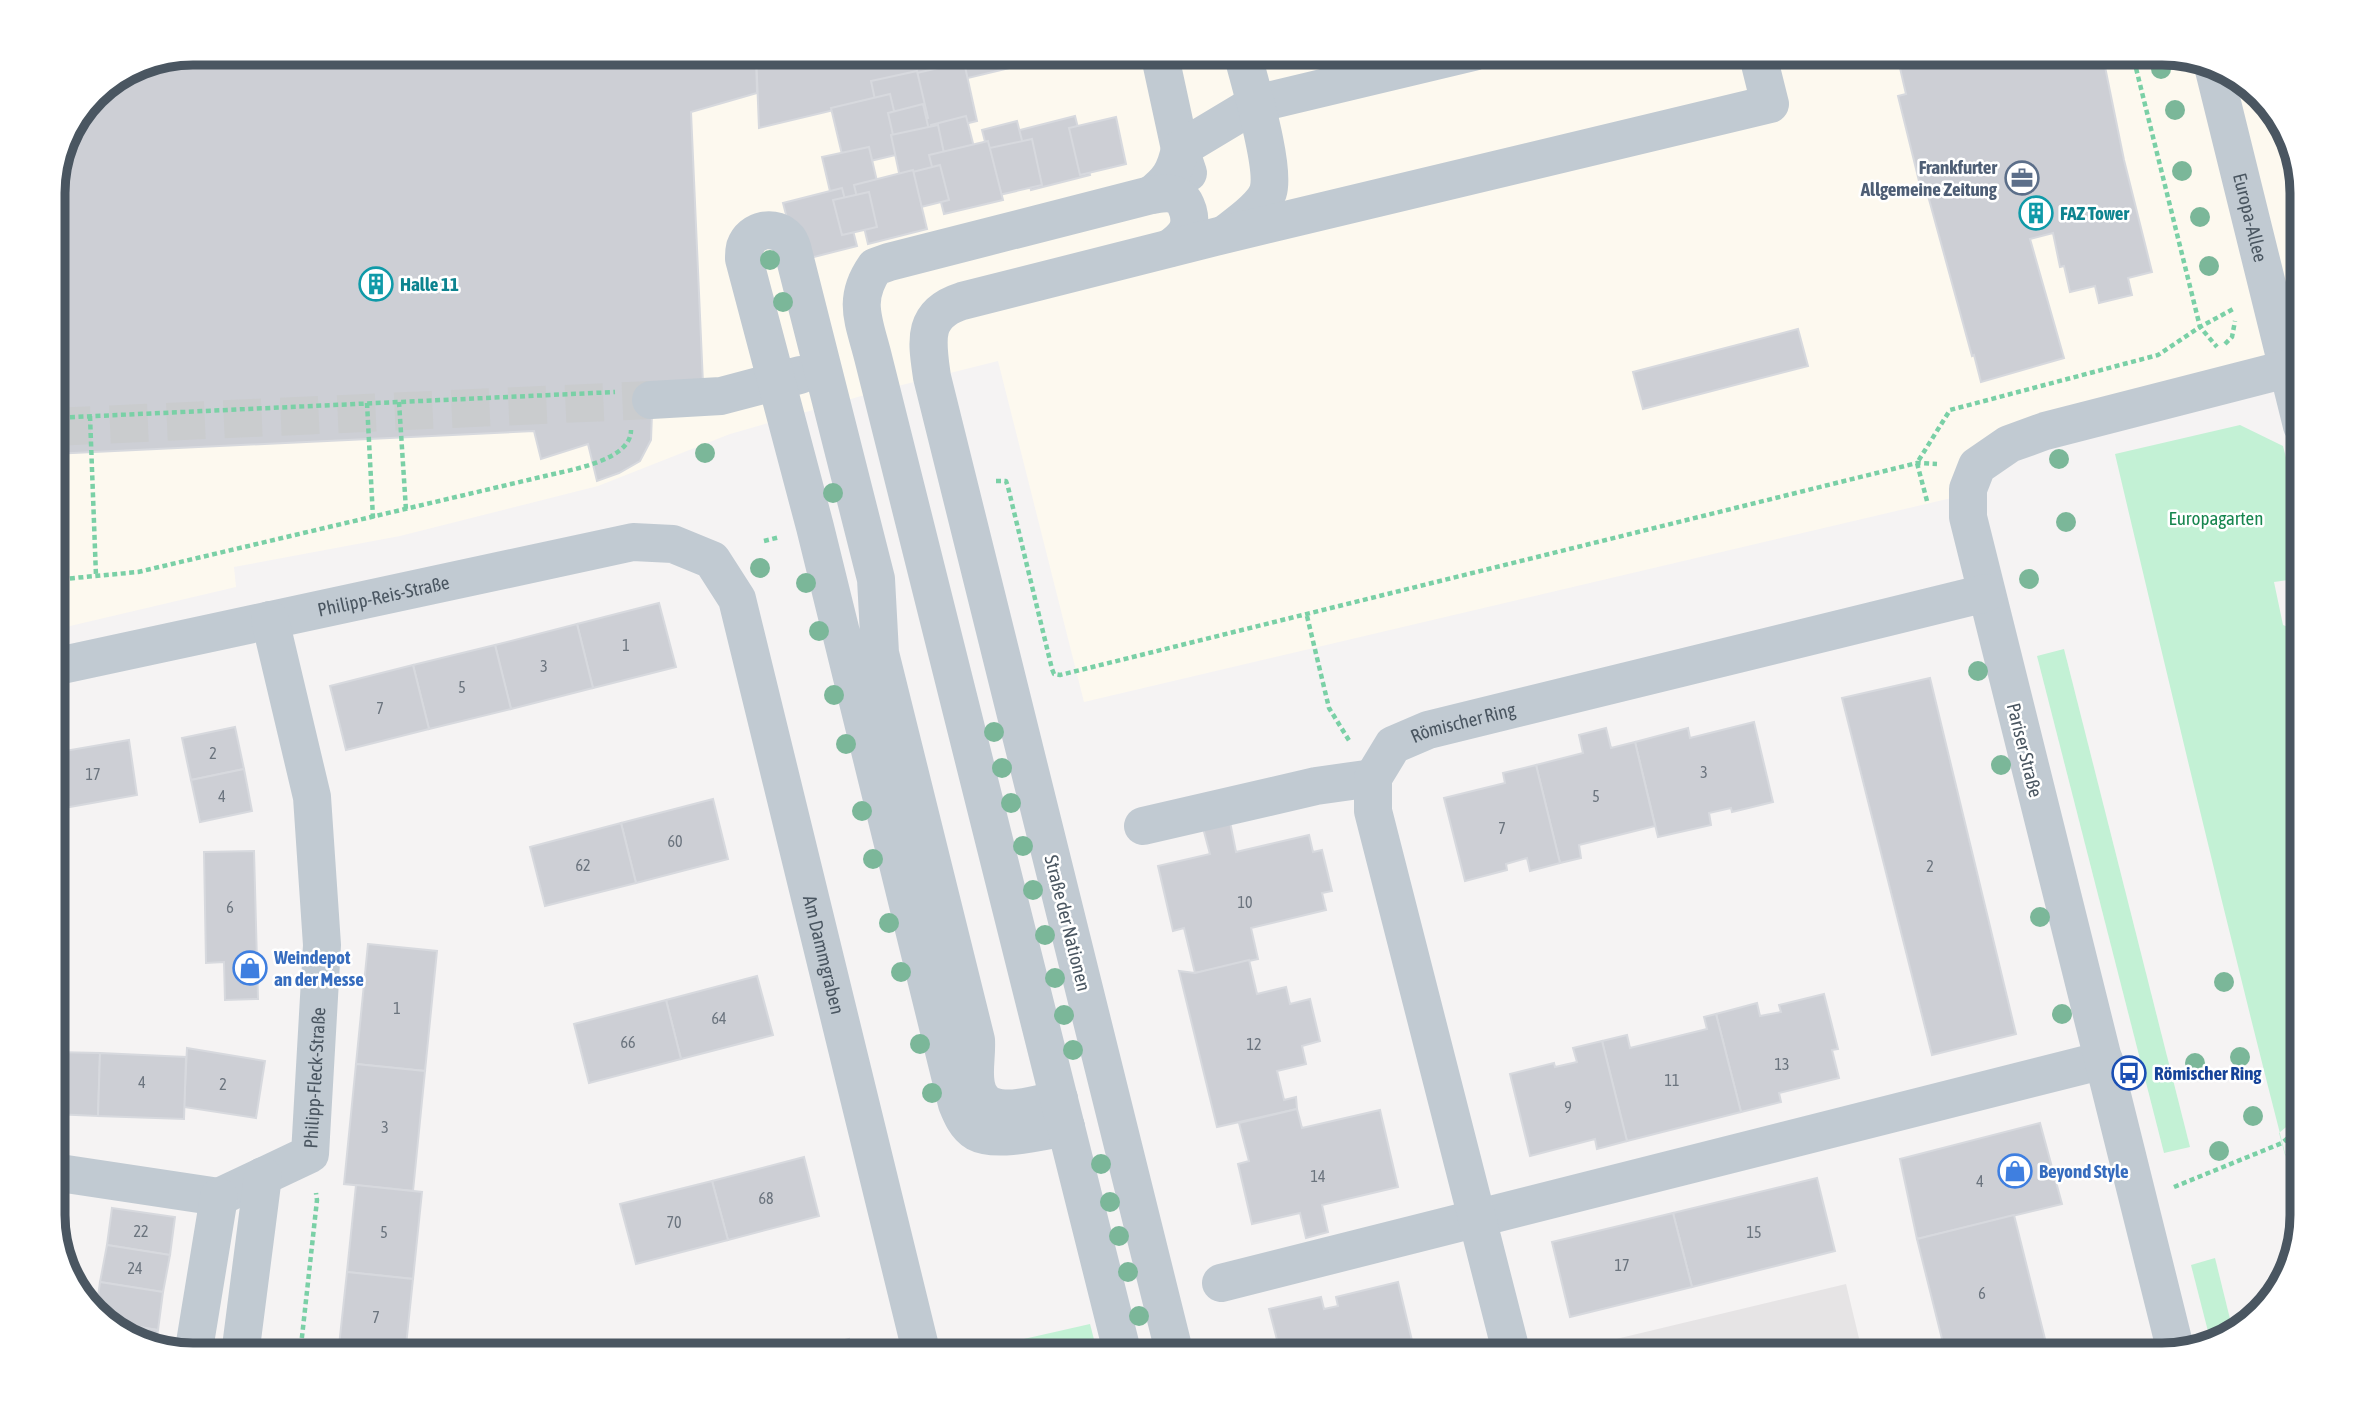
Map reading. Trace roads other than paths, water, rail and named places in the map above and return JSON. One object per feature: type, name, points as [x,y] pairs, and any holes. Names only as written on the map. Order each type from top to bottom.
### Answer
[{"type":"street","points":[[1162,65],[1180,149],[1203,221],[1212,230],[1223,235],[1249,217],[1268,192],[1269,160],[1245,65]]},
{"type":"street","points":[[1151,195],[1166,184],[1177,165],[1180,149],[1255,104],[1418,65]]},
{"type":"street","name":"Straße der Nationen","points":[[1172,1343],[932,377],[927,340],[931,325],[948,305],[962,300],[1770,104],[1760,65]]},
{"type":"street","name":"Europa-Allee","points":[[2216,77],[2290,349]]},
{"type":"street","points":[[1120,1343],[873,357],[862,309],[862,292],[875,267],[1151,195],[1178,195],[1186,204],[1190,217],[1189,229],[1182,240],[1170,248]]},
{"type":"street","points":[[765,230],[778,232],[789,239],[794,255],[876,579],[880,653],[976,1040],[976,1088],[982,1099],[991,1106],[1063,1113],[1008,1136],[987,1135],[975,1132],[964,1120],[957,1104],[815,527],[744,259],[745,246],[755,233],[765,230]]},
{"type":"street","points":[[633,406],[721,396],[873,357]]},
{"type":"street","name":"Pariser Straße","points":[[2174,1342],[1986,593],[1968,517],[1968,489],[1977,466],[2009,444],[2045,431],[2290,368]]},
{"type":"street","name":"Philipp-Reis-Straße","points":[[65,664],[633,542],[673,544],[712,560]]},
{"type":"street","points":[[934,597],[939,560],[952,551],[960,552],[968,559],[984,585]]},
{"type":"street","name":"Am Dammgraben","points":[[712,560],[737,599],[919,1343]]},
{"type":"street","name":"Römischer Ring","points":[[1373,778],[1393,745],[1428,730],[1986,593]]},
{"type":"street","name":"Philipp-Fleck-Straße","points":[[219,1196],[310,1154],[322,945],[312,797],[270,620]]},
{"type":"street","points":[[1143,826],[1316,786],[1373,778],[1373,811],[1509,1343]]},
{"type":"street","points":[[1221,1283],[2104,1060]]},
{"type":"street","points":[[65,1174],[219,1196],[195,1343]]},
{"type":"street","points":[[242,1343],[263,1176]]},
{"type":"tunnel","points":[[65,426],[651,400]]},
{"type":"place","name":"Frankfurter Allgemeine Zeitung","points":[[2022,178]]},
{"type":"place","name":"FAZ Tower","points":[[2036,213]]},
{"type":"place","name":"Halle 11","points":[[376,284]]},
{"type":"place","name":"Weindepot an der Messe","points":[[250,968]]},
{"type":"place","name":"Römischer Ring","points":[[2129,1073]]},
{"type":"place","name":"Beyond Style","points":[[2015,1171]]},
{"type":"park label","name":"Europagarten","points":[[2216,518]]}]
